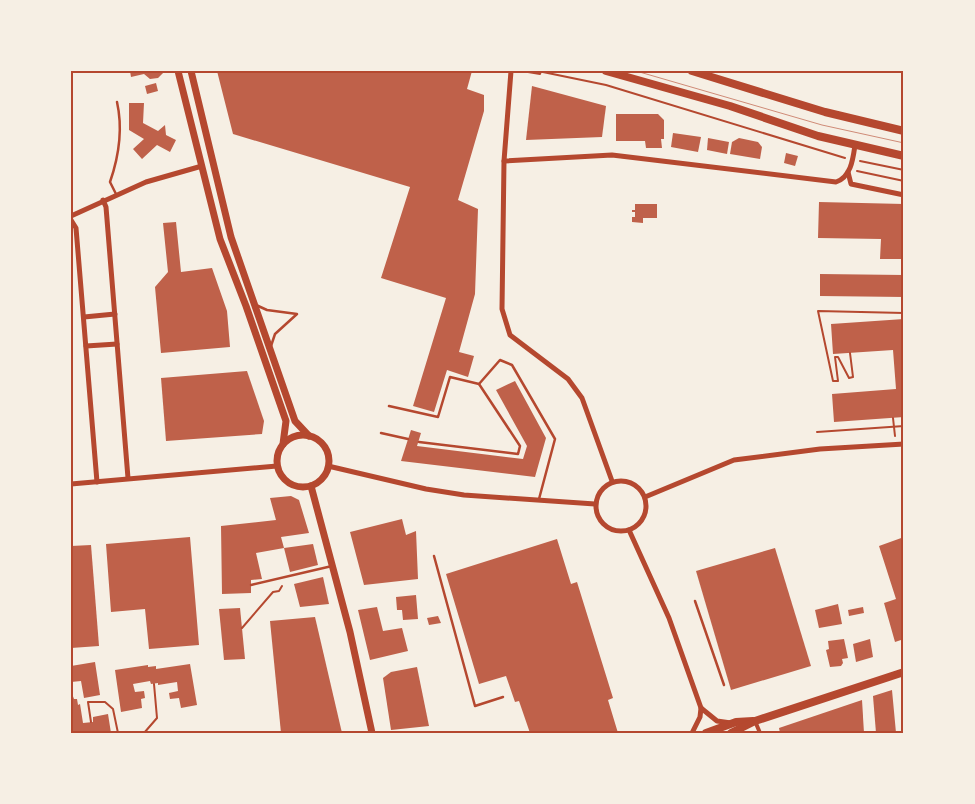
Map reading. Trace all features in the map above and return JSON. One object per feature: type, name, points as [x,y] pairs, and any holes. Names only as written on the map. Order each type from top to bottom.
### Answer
[{"type":"main road","points":[[606,71],[730,106],[804,132],[904,156]]},
{"type":"main road","points":[[692,71],[825,112],[904,131]]},
{"type":"main road","points":[[731,733],[755,721],[904,672]]},
{"type":"main road","points":[[706,733],[732,724],[755,721]]},
{"type":"street","points":[[178,71],[220,239],[246,306],[286,421],[283,444],[279,451],[277,466],[286,481],[293,486],[311,486],[322,478],[328,466],[328,458],[322,444],[309,436],[295,421],[231,237],[191,71]]},
{"type":"street","points":[[511,71],[504,161],[502,310],[510,335],[568,379],[582,398],[612,481]]},
{"type":"street","points":[[504,161],[612,155],[836,182],[842,180],[849,170],[856,146]]},
{"type":"street","points":[[71,216],[146,182],[202,166]]},
{"type":"street","points":[[849,170],[851,184],[904,195]]},
{"type":"street","points":[[103,200],[106,207],[128,478]]},
{"type":"street","points":[[71,220],[76,228],[97,482]]},
{"type":"street","points":[[84,317],[115,314]]},
{"type":"street","points":[[86,346],[117,344]]},
{"type":"street","points":[[283,444],[295,436],[309,436]]},
{"type":"street","points":[[645,497],[734,460],[820,449],[904,444]]},
{"type":"street","points":[[71,484],[277,466]]},
{"type":"street","points":[[328,466],[426,489],[595,504]]},
{"type":"street","points":[[612,481],[628,481],[636,485],[645,497],[645,514],[641,522],[629,530],[620,531],[606,527],[596,514],[595,504],[598,493],[612,481]]},
{"type":"street","points":[[311,486],[333,566],[372,733]]},
{"type":"street","points":[[629,530],[668,618],[701,708],[700,717],[692,733]]},
{"type":"street","points":[[701,708],[717,721],[732,724]]},
{"type":"street","points":[[755,721],[760,733]]},
{"type":"lane","points":[[116,102],[121,122],[117,163],[110,182],[116,194]]},
{"type":"lane","points":[[255,304],[267,310],[297,314],[275,334],[270,347]]},
{"type":"lane","points":[[479,384],[500,360],[512,365],[556,439],[538,500]]},
{"type":"lane","points":[[389,406],[438,417],[450,377],[479,384],[520,446],[518,454],[419,442]]},
{"type":"lane","points":[[381,432],[408,439]]},
{"type":"lane","points":[[434,556],[475,706],[503,697]]},
{"type":"lane","points":[[251,585],[333,566]]},
{"type":"lane","points":[[695,601],[724,685]]},
{"type":"path","points":[[522,71],[540,74],[540,72],[606,85],[853,160],[904,170]]},
{"type":"path","points":[[849,170],[904,181]]},
{"type":"path","points":[[850,353],[853,376],[850,378],[838,357],[835,357],[838,381],[833,381],[818,311],[904,313]]},
{"type":"path","points":[[893,418],[895,444]]},
{"type":"path","points":[[817,432],[904,426]]},
{"type":"path","points":[[242,628],[273,592],[279,591],[282,585],[281,579]]},
{"type":"path","points":[[144,733],[157,718],[154,684]]},
{"type":"path","points":[[91,722],[88,702],[105,702],[113,708],[118,733]]},
{"type":"building","points":[[130,71],[165,71],[158,78],[150,79],[144,74],[131,77]]},
{"type":"building","points":[[217,71],[472,71],[467,89],[484,95],[484,111],[458,200],[478,209],[475,294],[459,352],[474,356],[468,377],[447,370],[434,412],[413,406],[446,298],[381,278],[410,187],[233,134]]},
{"type":"building","points":[[156,83],[158,91],[147,94],[145,86]]},
{"type":"building","points":[[532,86],[606,106],[602,137],[526,140]]},
{"type":"building","points":[[129,103],[144,103],[143,123],[158,131],[165,125],[166,135],[176,140],[170,152],[157,145],[142,159],[133,149],[144,139],[129,130]]},
{"type":"building","points":[[616,114],[658,114],[664,120],[664,139],[661,139],[662,148],[646,148],[645,141],[616,141]]},
{"type":"building","points":[[673,133],[701,137],[698,152],[671,147]]},
{"type":"building","points":[[708,138],[729,142],[727,154],[707,150]]},
{"type":"building","points":[[739,138],[758,142],[762,147],[760,159],[730,154],[732,142]]},
{"type":"building","points":[[786,153],[798,156],[795,166],[784,163]]},
{"type":"building","points":[[819,202],[904,204],[904,259],[880,259],[881,239],[818,238]]},
{"type":"building","points":[[635,204],[657,204],[657,218],[643,218],[643,223],[632,222],[632,217],[635,217],[635,212],[632,212],[632,210],[635,210]]},
{"type":"building","points":[[176,222],[181,272],[212,268],[227,311],[230,347],[161,353],[155,287],[168,272],[163,223]]},
{"type":"building","points":[[820,274],[904,275],[904,297],[820,296]]},
{"type":"building","points":[[904,319],[904,417],[834,422],[832,394],[896,389],[893,350],[833,354],[831,324]]},
{"type":"building","points":[[247,371],[264,421],[262,434],[166,441],[161,378]]},
{"type":"building","points":[[515,381],[546,438],[535,477],[401,461],[411,430],[421,433],[417,446],[523,459],[527,446],[496,390]]},
{"type":"building","points":[[291,496],[299,500],[309,533],[281,537],[284,548],[256,553],[262,579],[251,580],[251,593],[222,594],[221,526],[276,520],[270,498]]},
{"type":"building","points":[[402,519],[406,535],[416,531],[418,579],[364,585],[350,532]]},
{"type":"building","points":[[190,537],[199,645],[149,649],[145,609],[111,612],[106,544]]},
{"type":"building","points":[[904,537],[904,639],[895,642],[884,603],[896,599],[879,546]]},
{"type":"building","points":[[557,539],[571,584],[577,582],[613,698],[608,700],[618,733],[530,733],[519,701],[515,702],[506,676],[479,684],[446,574]]},
{"type":"building","points":[[313,544],[318,565],[290,572],[284,548]]},
{"type":"building","points":[[91,545],[99,646],[71,648],[71,546]]},
{"type":"building","points":[[775,548],[811,666],[731,690],[696,571]]},
{"type":"building","points":[[323,577],[329,604],[300,607],[294,584]]},
{"type":"building","points":[[416,595],[418,619],[403,620],[402,610],[397,610],[396,597]]},
{"type":"building","points":[[838,604],[842,624],[819,628],[815,610]]},
{"type":"building","points":[[377,607],[383,631],[402,628],[408,651],[370,660],[358,610]]},
{"type":"building","points":[[863,607],[864,613],[849,616],[848,610]]},
{"type":"building","points":[[240,608],[245,659],[224,660],[219,609]]},
{"type":"building","points":[[438,616],[441,623],[429,625],[427,618]]},
{"type":"building","points":[[315,617],[342,733],[281,733],[270,621]]},
{"type":"building","points":[[844,639],[848,658],[842,659],[843,663],[841,666],[830,667],[826,650],[829,649],[828,641]]},
{"type":"building","points":[[870,639],[873,657],[856,662],[853,644]]},
{"type":"building","points":[[95,662],[100,695],[84,698],[81,681],[71,682],[71,666]]},
{"type":"building","points":[[190,664],[197,705],[181,708],[179,698],[170,699],[169,693],[178,691],[177,682],[158,685],[158,683],[151,684],[150,681],[133,684],[135,692],[144,691],[145,698],[141,699],[142,708],[121,712],[115,670],[148,665],[148,667],[156,666],[156,669]]},
{"type":"building","points":[[417,667],[429,726],[391,730],[383,678],[391,672]]},
{"type":"building","points":[[892,690],[896,733],[876,733],[873,696]]},
{"type":"building","points":[[71,691],[74,699],[77,699],[78,705],[80,704],[83,723],[93,722],[93,717],[108,714],[111,733],[71,733]]},
{"type":"building","points":[[862,700],[864,733],[780,733],[779,728]]},
{"type":"tram line","points":[[636,71],[822,125],[904,143]]}]
